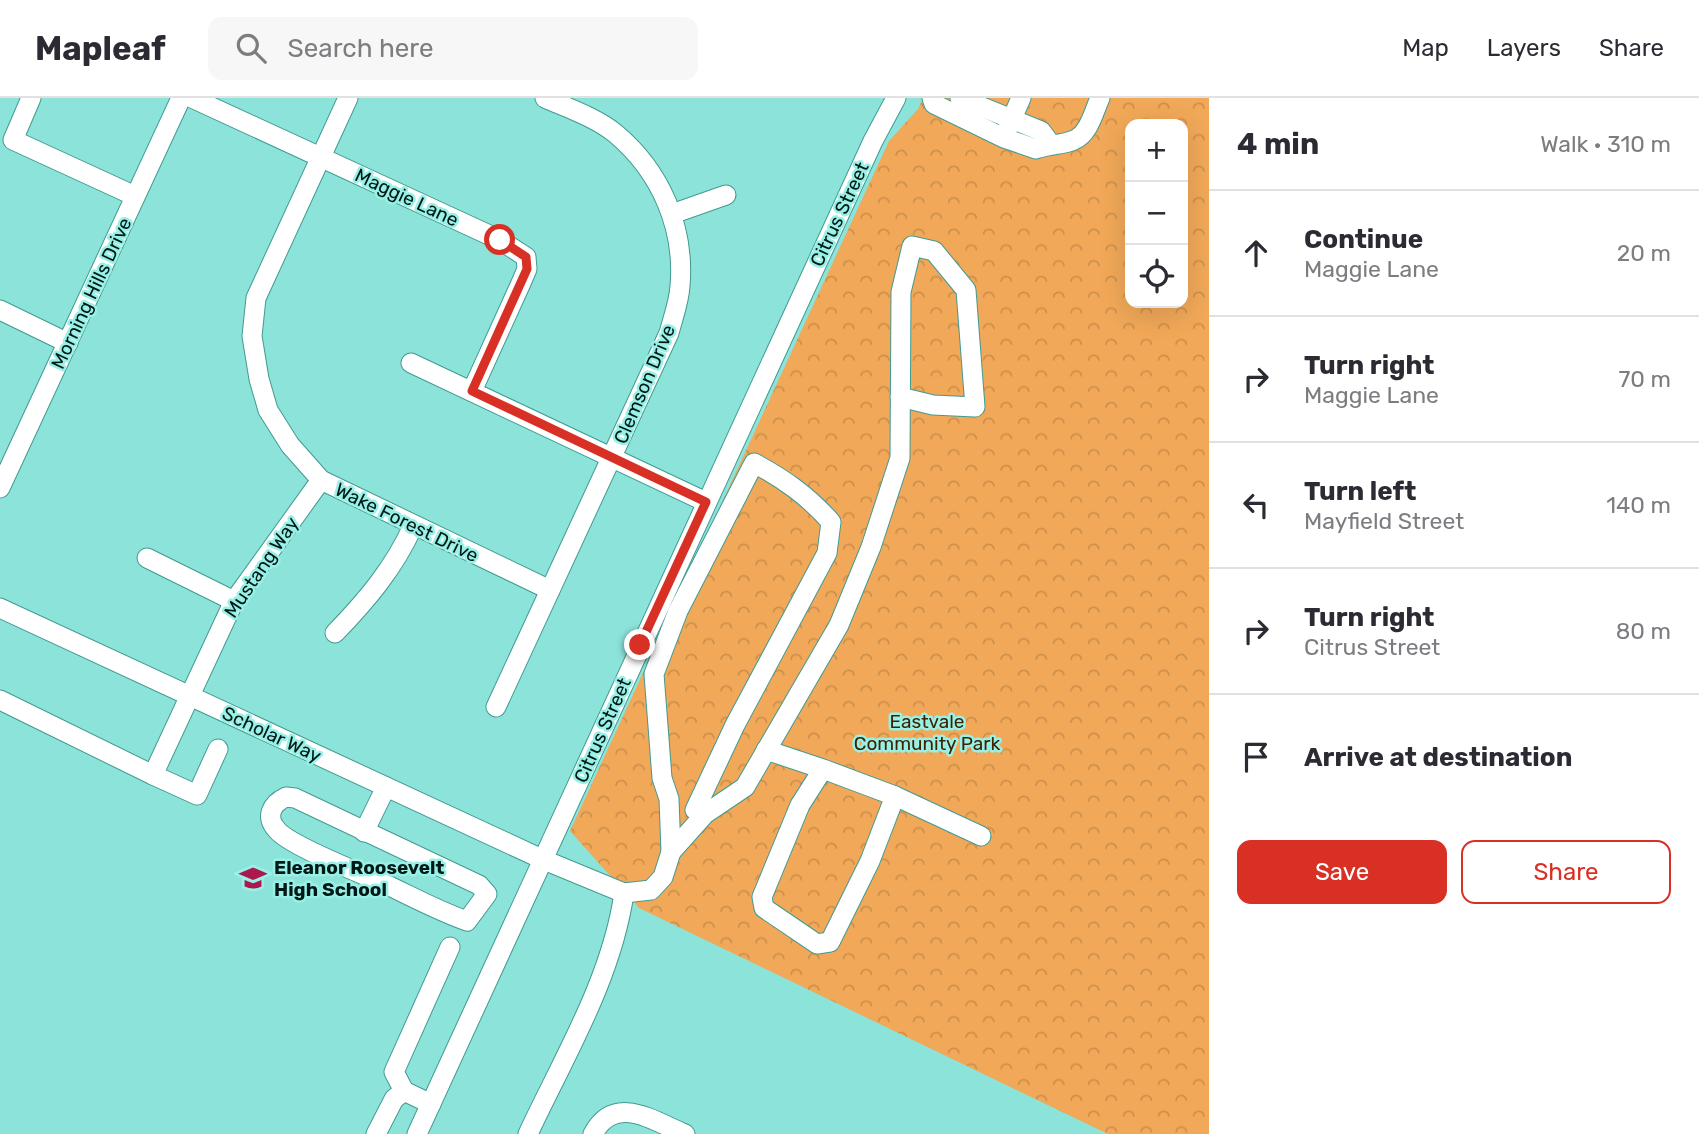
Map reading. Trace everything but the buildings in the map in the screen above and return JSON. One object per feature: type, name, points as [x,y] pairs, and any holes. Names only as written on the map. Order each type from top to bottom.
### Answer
[{"type":"street","points":[[31,98],[13,140],[135,197]]},
{"type":"street","name":"Morning Hills Drive","points":[[1,488],[181,98]]},
{"type":"street","name":"Maggie Lane","points":[[192,98],[500,240],[526,257],[527,269],[472,391]]},
{"type":"street","name":"Wake Forest Drive","points":[[348,98],[256,298],[252,336],[258,379],[268,410],[290,445],[321,480],[550,590]]},
{"type":"street","name":"Clemson Drive","points":[[496,707],[672,322],[680,288],[679,246],[672,214],[660,185],[615,133],[545,98]]},
{"type":"street","name":"Citrus Street","points":[[417,1134],[706,502],[873,141],[896,98]]},
{"type":"street","points":[[932,98],[934,104],[1008,129]]},
{"type":"street","points":[[960,98],[1036,149],[1050,143],[1074,140],[1085,132],[1100,98]]},
{"type":"street","points":[[1008,129],[1021,98]]},
{"type":"street","points":[[672,214],[726,195]]},
{"type":"street","points":[[700,812],[744,787],[839,625],[871,547],[900,458],[900,397],[901,292],[912,246],[934,251],[966,290],[975,407],[933,405],[900,397]]},
{"type":"street","points":[[0,310],[68,343]]},
{"type":"street","points":[[411,363],[706,502]]},
{"type":"street","points":[[528,1134],[606,966],[619,927],[624,893],[639,894],[657,886],[663,877],[671,852],[700,812],[735,725],[827,553],[831,522],[811,500],[785,479],[754,463],[678,611],[654,674],[662,778],[669,799],[671,852]]},
{"type":"street","name":"Mustang Way","points":[[153,775],[234,601],[321,480]]},
{"type":"street","points":[[335,633],[383,579],[401,553],[413,526]]},
{"type":"street","points":[[147,558],[234,601]]},
{"type":"street","name":"Scholar Way","points":[[0,608],[544,860],[624,893]]},
{"type":"street","points":[[0,700],[197,795],[218,749]]},
{"type":"street","points":[[766,750],[895,796],[981,836]]},
{"type":"street","points":[[823,769],[800,805],[762,897],[764,908],[817,944],[830,942],[870,861],[895,796]]},
{"type":"street","points":[[364,832],[386,787]]},
{"type":"street","points":[[286,797],[295,798],[364,832],[479,885],[487,894],[467,921],[447,914],[279,833],[270,813],[275,802],[286,797]]},
{"type":"street","points":[[669,799],[700,812]]},
{"type":"street","points":[[431,1104],[404,1091],[394,1072],[450,947]]},
{"type":"street","points":[[376,1134],[394,1099],[404,1091]]},
{"type":"street","points":[[593,1134],[606,1116],[626,1111],[685,1134]]},
{"type":"green space","name":"Eastvale Community Park","points":[[923,98],[1209,98],[1209,1134],[1108,1134],[639,908],[570,831],[889,141],[918,109]]},
{"type":"place","name":"Eleanor Roosevelt High School","points":[[253,878]]},
{"type":"route","points":[[500,240],[515,247],[526,257],[527,269],[472,391],[706,502],[640,645]]}]
